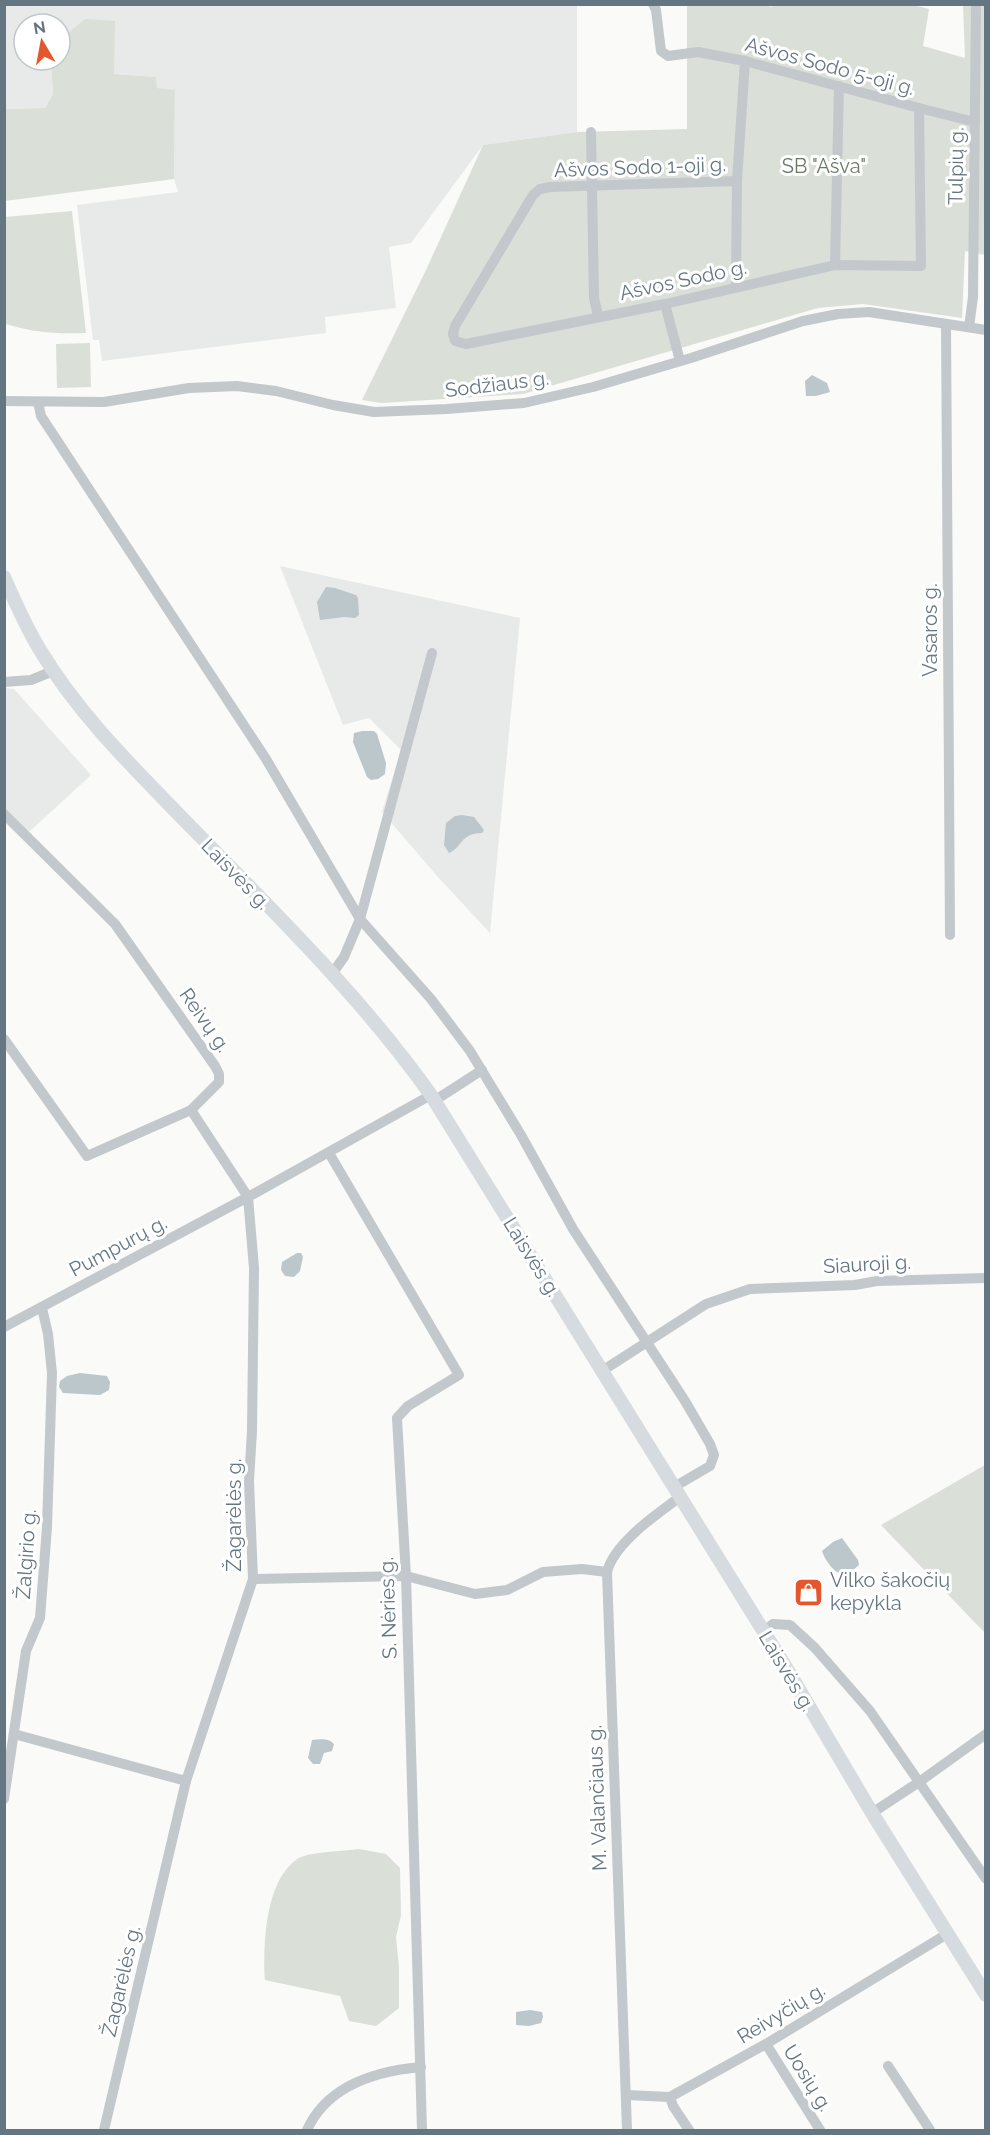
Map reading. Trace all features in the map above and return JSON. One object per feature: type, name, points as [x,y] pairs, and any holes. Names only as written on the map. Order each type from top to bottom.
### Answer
[{"type":"main road","name":"Laisvės g.","points":[[4,577],[26,626],[53,671],[92,723],[135,771],[332,974],[392,1043],[432,1098],[986,1995]]},
{"type":"street","name":"Ašvos Sodo 5-oji g.","points":[[653,4],[656,9],[662,51],[668,56],[698,52],[745,61],[919,108],[921,266]]},
{"type":"street","name":"Tulpių g.","points":[[969,327],[973,297],[976,4]]},
{"type":"street","points":[[736,286],[737,181],[745,61]]},
{"type":"street","points":[[835,265],[839,86]]},
{"type":"street","points":[[919,108],[975,122]]},
{"type":"street","points":[[591,132],[594,298],[598,316]]},
{"type":"street","name":"Ašvos Sodo 1-oji g.","points":[[455,341],[453,334],[455,326],[533,195],[540,189],[737,181]]},
{"type":"street","name":"Ašvos Sodo g.","points":[[455,341],[466,344],[665,304],[835,265],[921,266]]},
{"type":"street","points":[[665,304],[680,361]]},
{"type":"street","name":"Sodžiaus g.","points":[[4,401],[104,402],[189,388],[237,386],[276,391],[374,412],[447,409],[524,403],[593,387],[803,321],[838,314],[869,312],[986,330]]},
{"type":"street","name":"Vasaros g.","points":[[946,324],[950,935]]},
{"type":"street","points":[[38,402],[41,416],[266,759],[360,920],[431,999],[482,1070],[573,1229],[685,1401],[714,1455],[710,1466],[677,1492],[656,1516],[618,1550],[609,1563],[607,1572],[582,1569],[543,1572],[507,1590],[475,1594],[406,1576],[253,1579]]},
{"type":"street","points":[[332,974],[344,957],[360,920],[432,654]]},
{"type":"street","points":[[4,682],[31,680],[53,671]]},
{"type":"street","name":"Reivų g.","points":[[4,814],[115,924],[215,1066],[219,1074],[219,1082],[191,1110],[87,1156],[4,1039]]},
{"type":"street","points":[[191,1110],[248,1197],[482,1070]]},
{"type":"street","name":"S. Nėries g.","points":[[329,1153],[459,1374],[408,1406],[398,1418],[406,1576],[422,2130]]},
{"type":"street","name":"Pumpurų g.","points":[[4,1327],[248,1197]]},
{"type":"street","name":"Žagarėlės g.","points":[[104,2130],[186,1781],[253,1579],[249,1481],[252,1431],[254,1268],[248,1197]]},
{"type":"street","name":"Siauroji g.","points":[[602,1371],[706,1304],[750,1289],[855,1285],[877,1281],[986,1278]]},
{"type":"street","name":"Žalgirio g.","points":[[4,1799],[26,1651],[39,1617],[47,1527],[52,1373],[48,1334],[42,1308]]},
{"type":"street","name":"M. Valančiaus g.","points":[[607,1572],[627,2130]]},
{"type":"street","points":[[763,1632],[773,1624],[781,1623],[798,1630],[870,1711],[986,1879]]},
{"type":"street","points":[[14,1734],[186,1781]]},
{"type":"street","points":[[872,1813],[986,1734]]},
{"type":"street","name":"Reivyčių g.","points":[[670,2097],[766,2044],[947,1934]]},
{"type":"street","name":"Uosių g.","points":[[766,2044],[820,2130]]},
{"type":"street","points":[[307,2130],[312,2119],[335,2096],[362,2078],[398,2069],[421,2067]]},
{"type":"street","points":[[888,2067],[930,2130]]},
{"type":"street","points":[[626,2095],[670,2097],[673,2106],[689,2130]]},
{"type":"shaded area","points":[[4,5],[577,5],[577,132],[483,145],[411,243],[389,247],[396,308],[325,317],[326,333],[102,361],[99,340],[93,340],[77,205],[178,192],[174,179],[175,91],[157,88],[156,77],[114,74],[85,19],[72,29],[72,12],[12,12],[12,72],[52,72],[53,94],[45,108],[5,109]]},
{"type":"shaded area","points":[[812,375],[827,383],[830,392],[806,396],[805,381]]},
{"type":"shaded area","points":[[280,566],[520,618],[490,933],[382,812],[401,750],[369,718],[343,725]]},
{"type":"shaded area","points":[[326,587],[356,595],[359,615],[355,618],[320,620],[317,602]]},
{"type":"shaded area","points":[[5,688],[14,689],[91,775],[29,832],[5,810]]},
{"type":"shaded area","points":[[374,731],[377,734],[386,763],[385,774],[378,779],[371,780],[367,777],[353,742],[354,733]]},
{"type":"shaded area","points":[[455,816],[474,817],[484,830],[482,833],[465,838],[449,853],[444,845],[446,823]]},
{"type":"shaded area","points":[[301,1253],[303,1257],[300,1271],[294,1277],[285,1276],[281,1270],[282,1262]]},
{"type":"shaded area","points":[[80,1373],[107,1376],[110,1382],[109,1390],[100,1395],[63,1393],[59,1387],[60,1381],[67,1376]]},
{"type":"shaded area","points":[[842,1538],[858,1560],[859,1565],[847,1575],[831,1567],[822,1551]]},
{"type":"shaded area","points":[[312,1740],[327,1740],[334,1744],[332,1751],[324,1753],[320,1764],[313,1764],[308,1758]]},
{"type":"shaded area","points":[[530,2010],[542,2012],[541,2023],[529,2026],[516,2025],[516,2012]]},
{"type":"green space","name":"SB \"Ašva\"","points":[[762,4],[772,7],[773,4],[913,5],[929,9],[923,46],[965,58],[963,5],[985,5],[985,255],[965,251],[962,318],[863,304],[818,308],[523,394],[382,403],[362,400],[426,270],[483,145],[577,132],[687,129],[687,5]]},
{"type":"green space","points":[[85,19],[115,21],[114,74],[156,77],[157,88],[175,90],[174,179],[5,201],[5,109],[45,108],[53,94],[52,72],[72,72],[72,29]]},
{"type":"green space","points":[[72,211],[86,333],[46,332],[6,324],[5,217]]},
{"type":"green space","points":[[90,343],[91,387],[57,388],[56,344]]},
{"type":"green space","points":[[985,1465],[985,1633],[881,1525]]},
{"type":"green space","points":[[359,1849],[386,1854],[400,1868],[401,1915],[396,1937],[399,2008],[376,2026],[349,2021],[340,1996],[265,1980],[268,1913],[279,1881],[288,1868],[304,1856]]},
{"type":"place","name":"Vilko šakočių kepykla","points":[[809,1592]]}]
